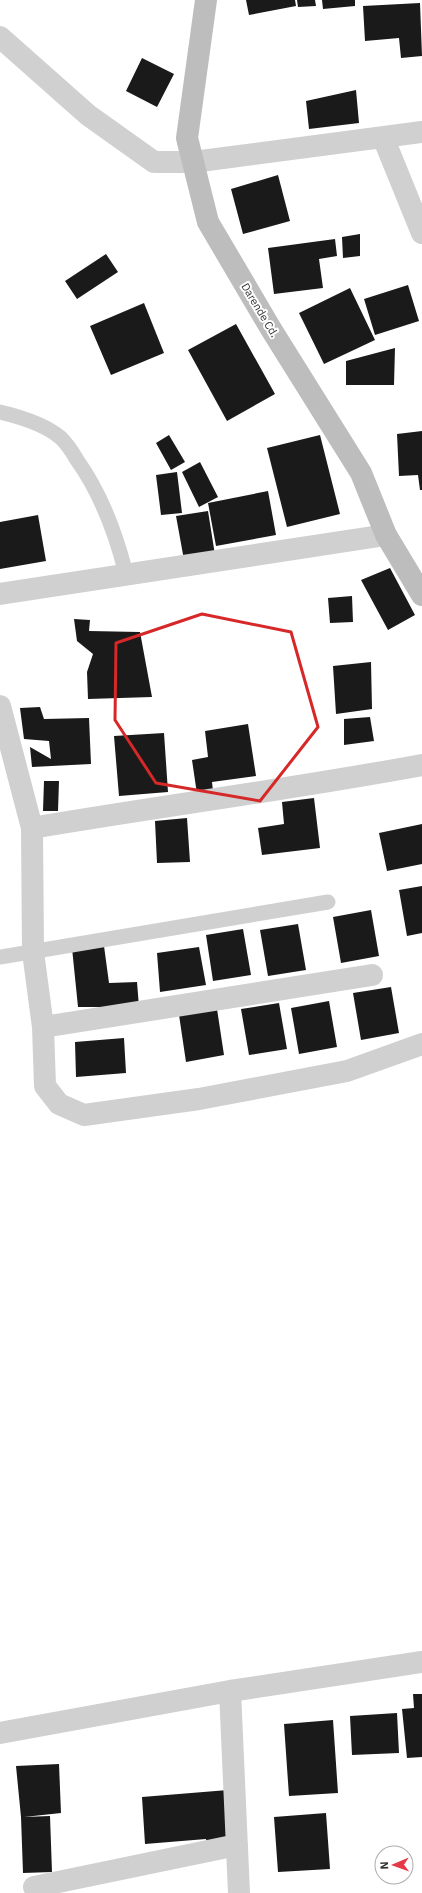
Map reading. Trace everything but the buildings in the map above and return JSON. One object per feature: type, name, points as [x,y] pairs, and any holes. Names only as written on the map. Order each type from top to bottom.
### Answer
[{"type":"street","name":"Darende Cd.","points":[[206,0],[187,138],[208,222],[271,329],[361,473],[386,535],[421,592]]},
{"type":"street","points":[[0,36],[88,115],[154,162],[193,162],[422,132]]},
{"type":"street","points":[[383,137],[422,233]]},
{"type":"street","points":[[0,594],[386,535]]},
{"type":"street","points":[[0,706],[32,828],[33,952],[43,1027],[45,1086],[59,1104],[84,1115],[199,1099],[347,1071],[422,1044]]},
{"type":"street","points":[[32,828],[112,814],[333,782],[422,765]]},
{"type":"street","points":[[43,1027],[372,975]]},
{"type":"street","points":[[0,1733],[230,1691],[422,1662]]},
{"type":"street","points":[[230,1691],[239,1893]]},
{"type":"street","points":[[34,1887],[237,1845]]},
{"type":"lane","points":[[0,412],[22,418],[42,426],[61,438],[94,487],[109,519],[119,547],[126,574]]},
{"type":"lane","points":[[0,958],[328,902]]},
{"type":"highlighted area","points":[[202,614],[291,632],[318,727],[260,801],[156,783],[115,720],[116,643]]}]
